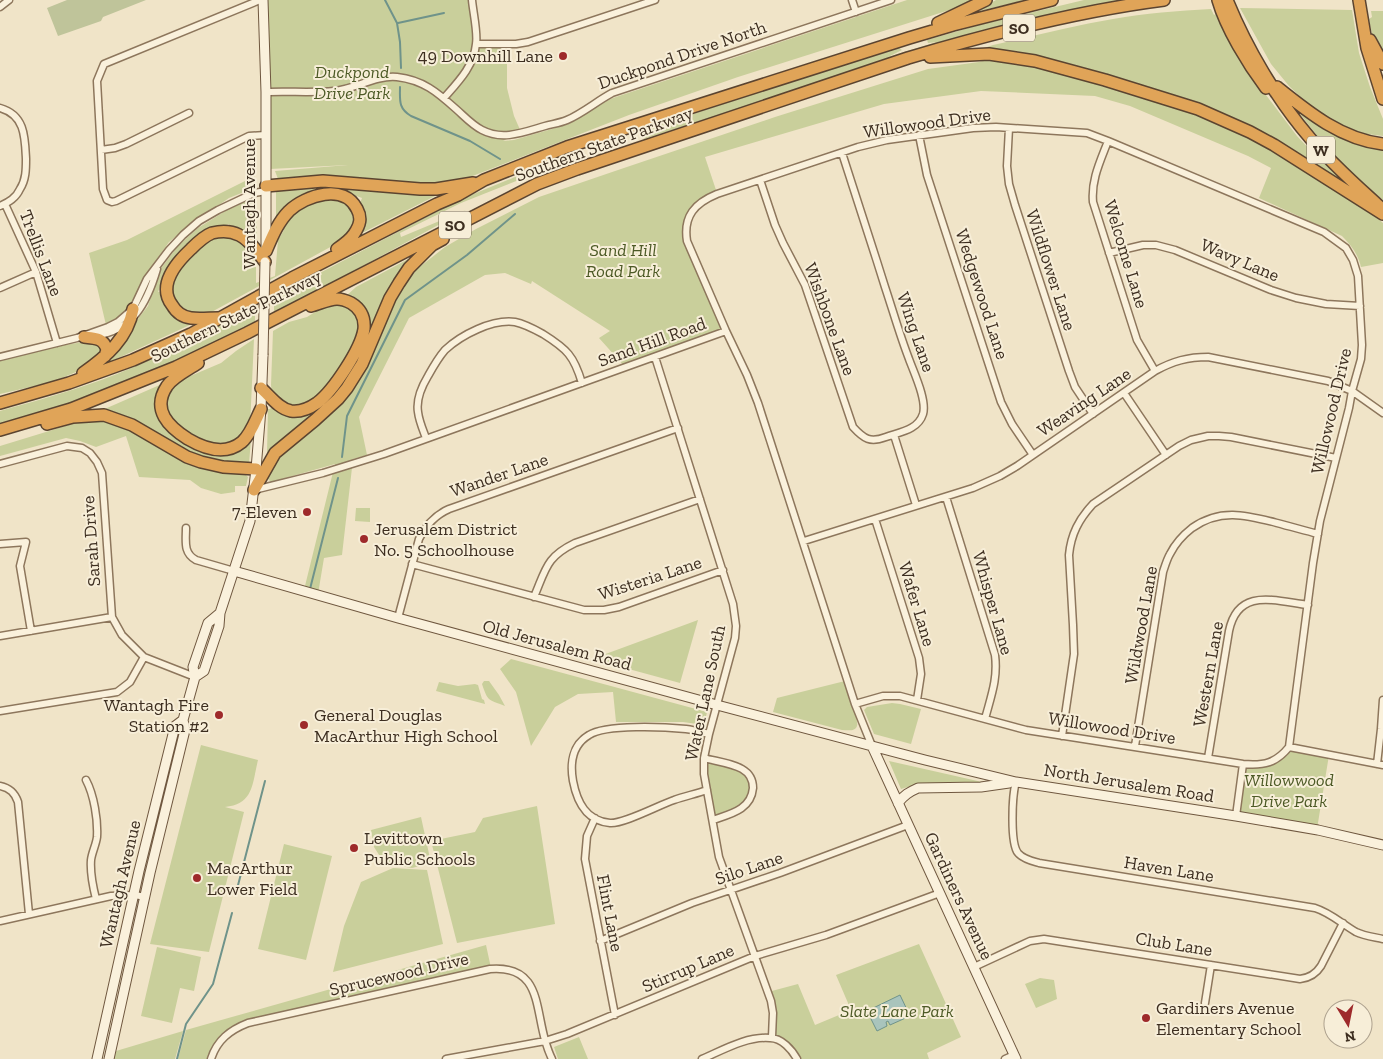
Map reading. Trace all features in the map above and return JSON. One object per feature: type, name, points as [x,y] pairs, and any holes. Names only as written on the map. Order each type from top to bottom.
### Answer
[{"type":"highway","points":[[909,38],[986,0]]},
{"type":"highway","name":"Southern State Parkway","points":[[0,403],[133,360],[191,334],[292,278],[458,195],[480,182],[567,147],[909,38],[1052,0]]},
{"type":"highway","name":"Southern State Parkway","points":[[0,430],[71,409],[176,367],[247,333],[537,184],[577,169],[908,58],[1061,18],[1102,9],[1164,0]]},
{"type":"highway","points":[[1218,0],[1232,22],[1255,73],[1292,117]]},
{"type":"highway","name":"W","points":[[1228,0],[1232,22],[1292,117],[1326,156],[1383,210]]},
{"type":"highway","points":[[1360,0],[1369,54],[1383,99]]},
{"type":"highway","points":[[1365,30],[1383,64]]},
{"type":"highway","points":[[908,58],[969,54],[1013,57],[1068,69],[1165,98],[1198,109],[1250,132],[1299,160],[1383,214]]},
{"type":"highway","points":[[1269,81],[1328,125],[1344,133],[1378,143]]},
{"type":"highway","points":[[266,188],[323,180],[420,189],[436,189],[480,182]]},
{"type":"highway","points":[[254,490],[275,452],[323,413],[347,388],[362,364],[390,298],[409,268],[432,245],[510,203],[537,184]]},
{"type":"highway","points":[[218,318],[190,318],[182,315],[175,310],[167,292],[168,279],[173,269],[180,259],[204,237],[213,233],[226,232],[240,235],[265,257],[280,221],[301,202],[315,196],[327,194],[337,194],[349,199],[360,213],[361,220],[354,235],[337,250],[292,278]]},
{"type":"highway","points":[[261,388],[280,407],[290,411],[308,409],[326,394],[347,366],[358,346],[364,329],[364,319],[356,306],[348,301],[337,299],[278,317]]},
{"type":"highway","points":[[69,382],[106,356],[120,341],[132,315]]},
{"type":"highway","points":[[247,333],[169,384],[162,397],[161,405],[166,421],[178,433],[200,446],[218,450],[229,449],[242,442],[247,437],[261,409]]},
{"type":"highway","points":[[81,337],[103,340],[107,350],[106,356]]},
{"type":"highway","points":[[0,438],[73,417],[104,415],[132,425],[187,457],[201,462],[223,467],[256,469]]},
{"type":"main road","name":"Wantagh Avenue","points":[[109,1059],[185,730],[183,720],[195,677],[193,667],[208,624],[220,612],[250,521],[261,409],[263,355],[266,92],[262,0]]},
{"type":"main road","name":"Old Jerusalem Road","points":[[234,571],[398,618],[872,746]]},
{"type":"main road","name":"Wantagh Avenue","points":[[97,1059],[159,786],[175,726],[183,720]]},
{"type":"main road","name":"North Jerusalem Road","points":[[872,746],[1016,782],[1236,816],[1318,830],[1383,844]]},
{"type":"main road","name":"Gardiners Avenue","points":[[872,746],[974,967],[1012,1058]]},
{"type":"main road","points":[[898,803],[903,796],[918,788],[981,787],[1016,782]]},
{"type":"main road","points":[[159,786],[170,789]]},
{"type":"street","points":[[0,7],[9,0]]},
{"type":"street","points":[[262,0],[104,64],[97,81],[103,189],[107,200],[112,202],[249,136],[265,135]]},
{"type":"street","points":[[444,98],[464,76],[471,62],[476,44],[472,0]]},
{"type":"street","points":[[476,44],[516,44],[528,42],[655,0]]},
{"type":"street","points":[[852,0],[856,12]]},
{"type":"street","name":"Duckpond Drive North","points":[[266,92],[335,91],[358,86],[375,79],[397,77],[418,81],[429,87],[473,125],[484,131],[502,136],[512,135],[567,120],[612,93],[891,0]]},
{"type":"street","points":[[0,108],[14,115],[21,123],[26,136],[26,172],[21,188],[12,200],[3,205]]},
{"type":"street","points":[[100,150],[126,144],[189,113]]},
{"type":"street","name":"Willowood Drive","points":[[726,332],[687,241],[688,220],[691,212],[699,203],[707,198],[760,180],[887,140],[973,128],[1037,129],[1087,134],[1108,141],[1324,232],[1346,248],[1353,260],[1358,276],[1362,345],[1361,359],[1318,534],[1289,747],[1283,755],[1262,765],[1243,764],[1026,730],[900,696],[883,696],[855,704]]},
{"type":"street","name":"Wildflower Lane","points":[[1009,128],[1008,175],[1015,205],[1068,371],[1075,387],[1093,414]]},
{"type":"street","name":"Wedgewood Lane","points":[[919,135],[927,175],[1001,402],[1012,424],[1033,455]]},
{"type":"street","name":"Welcome Lane","points":[[1108,141],[1095,174],[1093,195],[1096,213],[1136,340],[1155,371]]},
{"type":"street","name":"Wing Lane","points":[[842,153],[924,406],[923,414],[918,423],[909,430],[894,434]]},
{"type":"street","name":"Wishbone Lane","points":[[760,180],[775,225],[806,284],[853,427],[862,437],[870,440],[894,434]]},
{"type":"street","points":[[0,357],[81,337],[132,315],[147,279],[178,240],[199,221],[266,188]]},
{"type":"street","name":"Trellis Lane","points":[[3,205],[36,272],[57,343]]},
{"type":"street","name":"Wavy Lane","points":[[1109,253],[1143,245],[1156,245],[1175,250],[1296,298],[1326,304],[1360,306]]},
{"type":"street","points":[[81,337],[103,335],[114,331],[132,315],[145,302],[159,263]]},
{"type":"street","points":[[0,288],[36,272]]},
{"type":"street","points":[[426,438],[418,412],[418,404],[424,383],[435,363],[445,350],[456,342],[494,323],[521,323],[554,341],[570,354],[578,369],[582,383]]},
{"type":"street","name":"Sand Hill Road","points":[[254,490],[323,473],[384,454],[726,332],[758,403],[855,704],[872,746]]},
{"type":"street","name":"Water Lane South","points":[[655,357],[733,604],[736,626],[732,652],[708,734],[704,758],[707,790],[719,857],[771,1002],[773,1013],[772,1037]]},
{"type":"street","name":"Weaving Lane","points":[[804,541],[973,488],[1000,476],[1155,371],[1177,360],[1192,357],[1208,357],[1328,381],[1352,391],[1383,413]]},
{"type":"street","points":[[1124,392],[1166,455]]},
{"type":"street","name":"Wander Lane","points":[[398,618],[412,564],[424,529],[432,520],[446,510],[678,428]]},
{"type":"street","points":[[894,434],[916,506]]},
{"type":"street","points":[[1062,736],[1074,654],[1070,545],[1075,528],[1093,504],[1179,446],[1191,440],[1208,436],[1231,437],[1336,458]]},
{"type":"street","name":"Sarah Drive","points":[[0,464],[67,446],[82,448],[90,453],[102,473],[112,617],[122,635],[144,657],[195,677]]},
{"type":"street","name":"Whisper Lane","points":[[946,496],[995,655],[996,680],[985,719]]},
{"type":"street","points":[[534,597],[547,565],[555,554],[562,549],[700,499]]},
{"type":"street","name":"Wildwood Lane","points":[[1135,746],[1163,572],[1169,554],[1178,541],[1200,523],[1216,517],[1230,515],[1254,517],[1318,534]]},
{"type":"street","name":"Wafer Lane","points":[[875,519],[919,658],[921,674],[917,700]]},
{"type":"street","points":[[186,528],[187,553],[191,557],[234,571]]},
{"type":"street","points":[[0,544],[26,542],[20,566],[31,631]]},
{"type":"street","name":"Wisteria Lane","points":[[412,564],[584,610],[604,610],[619,607],[722,570]]},
{"type":"street","name":"Western Lane","points":[[1208,758],[1231,620],[1235,612],[1246,603],[1258,600],[1308,605]]},
{"type":"street","points":[[0,636],[112,617]]},
{"type":"street","points":[[0,711],[117,692],[130,682],[144,657]]},
{"type":"street","points":[[1289,747],[1380,765],[1383,700]]},
{"type":"street","points":[[707,790],[621,821],[610,823],[595,818],[580,805],[576,797],[571,767],[572,756],[581,741],[598,730],[658,727],[688,729],[708,734]]},
{"type":"street","points":[[704,758],[742,769],[752,780],[753,786],[752,797],[746,805],[736,812],[713,820]]},
{"type":"street","points":[[1236,816],[1243,764]]},
{"type":"street","points":[[86,780],[94,798],[97,830],[97,838],[91,860],[91,872],[96,899]]},
{"type":"street","name":"Haven Lane","points":[[1016,782],[1013,792],[1013,832],[1018,853],[1027,859],[1039,863],[1315,908],[1325,912],[1356,932],[1383,939]]},
{"type":"street","points":[[0,786],[11,790],[16,795],[18,802],[29,914]]},
{"type":"street","name":"Flint Lane","points":[[595,818],[587,836],[584,859],[615,1015]]},
{"type":"street","name":"Silo Lane","points":[[600,940],[692,902],[780,873],[908,825]]},
{"type":"street","name":"Stirrup Lane","points":[[446,1059],[545,1041],[567,1034],[755,956],[826,935],[940,893]]},
{"type":"street","points":[[0,920],[111,896],[134,895],[145,897]]},
{"type":"street","name":"Club Lane","points":[[974,967],[1030,941],[1044,939],[1300,979],[1307,978],[1317,972],[1322,966],[1343,923]]},
{"type":"street","points":[[1205,1003],[1211,965]]},
{"type":"street","name":"Sprucewood Drive","points":[[211,1059],[213,1051],[221,1040],[236,1028],[248,1023],[490,969],[502,968],[520,974],[533,990],[545,1041],[552,1059]]},
{"type":"street","points":[[702,1059],[713,1057],[747,1040],[772,1037],[790,1048],[797,1059]]},
{"type":"green space","points":[[67,0],[146,0],[103,17],[101,21],[58,36],[47,8]]},
{"type":"green space","name":"Duckpond Drive Park","points":[[267,0],[472,0],[477,43],[507,43],[507,88],[514,116],[521,132],[503,141],[514,140],[569,124],[613,98],[907,0],[981,0],[738,77],[629,115],[470,177],[450,183],[420,186],[281,181],[278,179],[275,171],[348,165],[270,169]]},
{"type":"green space","points":[[996,0],[1025,0],[975,12]]},
{"type":"green space","points":[[1084,0],[1123,0],[1001,27],[881,62],[644,139],[642,135],[643,131],[767,89],[899,48],[902,50],[888,57],[937,42],[928,43],[927,40],[979,25]]},
{"type":"green space","points":[[1240,8],[1352,10],[1359,53],[1383,119],[1383,136],[1358,133],[1314,110],[1289,86],[1271,64]]},
{"type":"green space","points":[[1211,9],[1214,15],[1218,13],[1241,62],[1297,136],[1348,185],[1302,156],[1227,116],[982,51],[984,48],[993,45],[1125,17]]},
{"type":"green space","points":[[1371,11],[1383,11],[1383,58],[1372,34],[1369,19],[1372,17]]},
{"type":"green space","name":"Sand Hill Road Park","points":[[986,60],[1028,66],[1097,82],[1192,112],[1249,137],[1296,162],[1373,214],[1383,223],[1383,263],[1361,267],[1354,250],[1342,236],[1259,198],[1271,168],[1248,156],[1130,106],[1095,96],[981,91],[884,104],[705,157],[717,193],[699,202],[685,233],[725,331],[625,367],[599,338],[610,331],[532,281],[531,284],[505,273],[485,275],[409,318],[359,417],[367,455],[353,459],[342,555],[324,558],[318,594],[304,590],[335,464],[271,482],[268,479],[268,474],[278,455],[327,416],[379,338],[401,289],[417,269],[445,247],[539,197],[775,117],[928,69]]},
{"type":"green space","points":[[1304,113],[1345,136],[1349,142],[1383,149],[1383,200],[1356,177],[1326,147],[1300,114]]},
{"type":"green space","points":[[572,159],[461,203],[400,233],[401,237],[466,210],[274,314],[274,297],[459,200],[515,177]]},
{"type":"green space","points":[[255,176],[244,192],[229,198],[169,242],[155,262],[129,309],[106,325],[89,253],[127,240]]},
{"type":"green space","points":[[328,186],[441,193],[360,234],[364,219],[364,212],[360,203],[362,198],[342,191],[317,191],[292,201],[293,204],[276,222],[276,190]]},
{"type":"green space","points":[[337,199],[351,206],[357,218],[345,239],[206,315],[185,314],[174,302],[170,287],[172,276],[208,239],[220,236],[237,238],[252,251],[256,267],[256,283],[275,276],[278,240],[284,230],[283,226],[288,219],[300,208],[313,202]]},
{"type":"green space","points":[[249,200],[254,202],[257,207],[257,244],[230,229],[229,224],[206,232],[166,272],[158,292],[163,291],[168,309],[175,317],[192,324],[101,366],[148,306],[159,271],[177,247],[198,228],[227,210]]},
{"type":"green space","points":[[414,256],[347,382],[320,412],[267,453],[268,409],[272,406],[285,415],[297,417],[317,409],[368,326],[345,297],[356,287]]},
{"type":"green space","points":[[337,303],[349,306],[359,315],[359,337],[325,391],[308,407],[291,410],[272,395],[273,331],[289,322],[307,317],[325,306]]},
{"type":"green space","points":[[255,306],[255,324],[125,385],[0,427],[0,411],[74,389],[135,367]]},
{"type":"green space","points":[[254,339],[250,426],[234,443],[218,448],[193,440],[168,415],[166,403],[170,391],[181,380],[221,363]]},
{"type":"green space","points":[[95,340],[105,353],[81,370],[52,382],[0,394],[0,361],[53,347]]},
{"type":"green space","points":[[162,384],[157,410],[165,429],[184,442],[206,452],[251,439],[249,464],[247,466],[196,458],[100,411]]},
{"type":"green space","points":[[98,420],[115,422],[180,457],[244,473],[248,477],[246,486],[235,486],[235,492],[221,494],[201,488],[190,480],[139,477],[126,436],[96,447],[66,438],[0,456],[0,446],[72,424]]},
{"type":"green space","points":[[356,508],[370,508],[370,522],[355,521]]},
{"type":"green space","points":[[698,620],[680,683],[592,659]]},
{"type":"green space","points":[[511,659],[707,712],[704,725],[683,722],[616,722],[613,692],[578,694],[555,707],[531,746],[516,692],[500,669]]},
{"type":"green space","points":[[484,681],[489,681],[505,706],[487,697],[482,684]]},
{"type":"green space","points":[[845,681],[856,718],[857,726],[855,729],[842,730],[773,712],[777,698]]},
{"type":"green space","points":[[439,682],[458,686],[478,685],[485,704],[436,691]]},
{"type":"green space","points":[[892,703],[921,709],[911,744],[874,734],[864,710],[867,707]]},
{"type":"green space","name":"MacArthur Lower Field","points":[[201,745],[258,760],[253,785],[247,797],[242,802],[225,807],[244,812],[209,952],[150,944]]},
{"type":"green space","name":"Willowwood Drive Park","points":[[1289,747],[1329,755],[1317,829],[1236,816],[1243,765],[1262,765]]},
{"type":"green space","points":[[704,759],[734,767],[747,775],[751,787],[745,805],[713,819]]},
{"type":"green space","points":[[889,761],[982,782],[918,784],[901,789]]},
{"type":"green space","points":[[537,806],[555,924],[457,943],[431,841],[475,832],[483,818]]},
{"type":"green space","points":[[421,817],[431,863],[412,868],[393,865],[381,858],[374,847],[371,830]]},
{"type":"green space","points":[[284,844],[332,856],[306,960],[258,949]]},
{"type":"green space","points":[[393,868],[427,870],[443,944],[333,972],[344,926],[361,882]]},
{"type":"green space","name":"Slate Lane Park","points":[[919,944],[961,1037],[927,1053],[929,1059],[798,1059],[773,1037],[768,992],[798,984],[815,1025],[851,1010],[836,975]]},
{"type":"green space","points":[[486,945],[491,968],[234,1027],[210,1059],[178,1059],[186,1030]]},
{"type":"green space","points":[[157,947],[201,957],[194,991],[180,988],[172,1023],[141,1016]]},
{"type":"green space","points":[[1040,978],[1054,980],[1057,999],[1036,1008],[1025,984]]},
{"type":"green space","points":[[183,1031],[175,1059],[114,1059],[116,1051]]},
{"type":"green space","points":[[579,1037],[588,1059],[558,1059],[554,1047]]},
{"type":"water","points":[[900,995],[910,1016],[890,1025],[888,1021],[886,1022],[887,1026],[877,1031],[867,1011]]},
{"type":"waterway","points":[[385,0],[397,23],[401,68]]},
{"type":"waterway","points":[[398,23],[444,13]]},
{"type":"waterway","points":[[400,87],[402,107],[411,116],[470,141],[500,159]]},
{"type":"waterway","points":[[342,457],[347,416],[405,300],[467,255],[515,214]]},
{"type":"waterway","points":[[310,589],[338,478]]},
{"type":"waterway","points":[[236,893],[265,781]]},
{"type":"waterway","points":[[177,1059],[186,1024],[213,984],[232,913]]},
{"type":"place","name":"49 Downhill Lane","points":[[563,56]]},
{"type":"place","name":"7-Eleven","points":[[307,512]]},
{"type":"place","name":"Jerusalem District No. 5 Schoolhouse","points":[[364,539]]},
{"type":"place","name":"Wantagh Fire Station #2","points":[[219,715]]},
{"type":"place","name":"General Douglas MacArthur High School","points":[[304,725]]},
{"type":"place","name":"Levittown Public Schools","points":[[354,848]]},
{"type":"place","name":"MacArthur Lower Field","points":[[197,878]]},
{"type":"place","name":"Gardiners Avenue Elementary School","points":[[1146,1018]]}]
